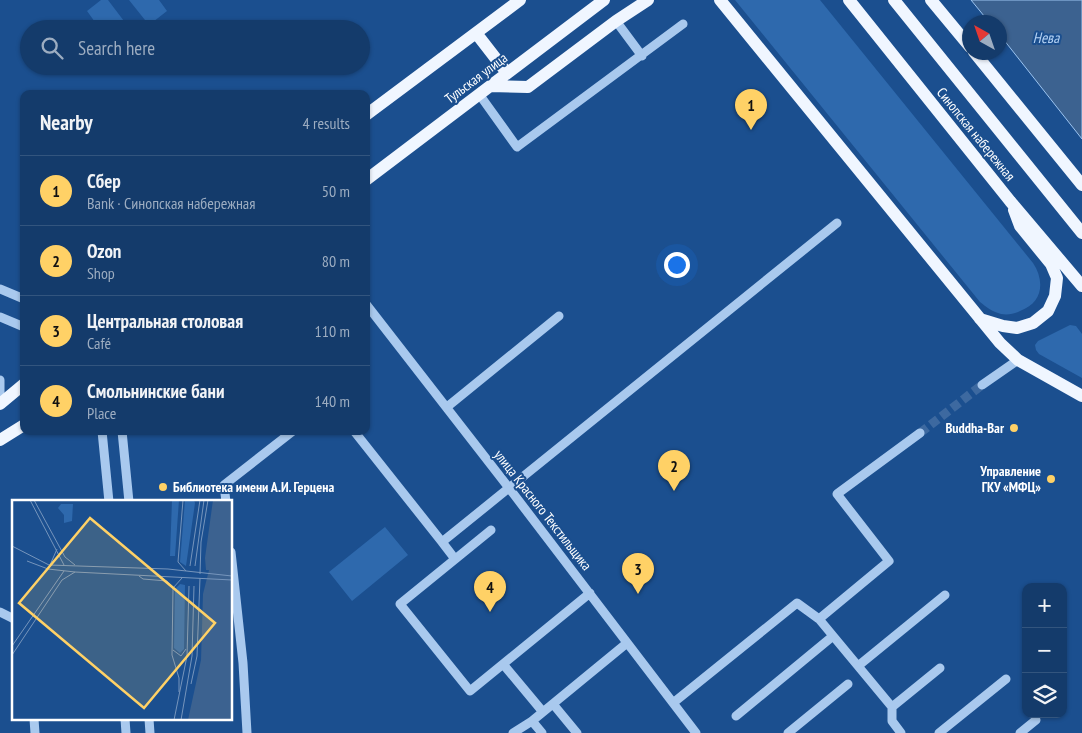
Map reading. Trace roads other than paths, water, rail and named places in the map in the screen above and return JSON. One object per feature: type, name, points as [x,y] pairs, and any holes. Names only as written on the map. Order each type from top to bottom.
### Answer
[{"type":"main road","points":[[370,112],[520,0]]},
{"type":"main road","name":"Тульская улица","points":[[370,177],[604,0]]},
{"type":"main road","points":[[490,86],[528,87],[616,21],[648,0]]},
{"type":"main road","points":[[720,0],[1000,343],[1018,360],[1082,396]]},
{"type":"main road","name":"Синопская набережная","points":[[849,0],[1010,201],[1082,286]]},
{"type":"main road","name":"Синопская набережная","points":[[894,0],[1082,233]]},
{"type":"main road","points":[[931,0],[962,37]]},
{"type":"main road","points":[[476,33],[507,73]]},
{"type":"main road","points":[[980,60],[1082,186]]},
{"type":"main road","points":[[980,319],[1017,328],[1032,323],[1048,311],[1055,296],[1057,278],[1051,264],[1020,226],[1010,201]]},
{"type":"main road","points":[[0,404],[20,387]]},
{"type":"main road","points":[[0,440],[20,428]]},
{"type":"street","points":[[616,21],[642,56]]},
{"type":"street","points":[[479,94],[517,147],[683,24]]},
{"type":"street","points":[[442,542],[836,223]]},
{"type":"street","points":[[0,289],[20,297]]},
{"type":"street","name":"улица Красного Текстильщика","points":[[370,309],[696,733]]},
{"type":"street","points":[[447,408],[559,316]]},
{"type":"street","points":[[0,317],[20,325]]},
{"type":"street","points":[[982,385],[1018,360]]},
{"type":"street","points":[[0,380],[0,394]]},
{"type":"street","points":[[819,619],[889,561],[836,494],[920,433]]},
{"type":"street","points":[[102,435],[109,500]]},
{"type":"street","points":[[122,435],[128,500]]},
{"type":"street","points":[[226,500],[224,485],[288,435]]},
{"type":"street","points":[[357,435],[456,559]]},
{"type":"street","points":[[491,530],[400,604],[470,691],[590,593]]},
{"type":"street","points":[[232,572],[234,613],[247,733]]},
{"type":"street","points":[[858,666],[944,595]]},
{"type":"street","points":[[673,703],[797,603],[819,619],[892,707],[892,721],[901,733]]},
{"type":"street","points":[[0,612],[12,619]]},
{"type":"street","points":[[736,716],[834,636]]},
{"type":"street","points":[[513,733],[532,721],[627,643]]},
{"type":"street","points":[[503,664],[543,712]]},
{"type":"street","points":[[892,707],[940,668]]},
{"type":"street","points":[[939,733],[1006,679]]},
{"type":"street","points":[[788,733],[848,684]]},
{"type":"street","points":[[553,704],[577,733]]},
{"type":"street","points":[[34,720],[35,733]]},
{"type":"street","points":[[125,720],[126,733]]},
{"type":"street","points":[[148,720],[150,733]]},
{"type":"street","points":[[1020,733],[1036,720]]},
{"type":"street","points":[[532,721],[542,733]]},
{"type":"water","name":"Нева","points":[[971,0],[1082,0],[1082,139],[1007,44],[1007,15],[983,15]]},
{"type":"tunnel","points":[[920,433],[982,385]]},
{"type":"place","name":"Сбер","points":[[751,130]]},
{"type":"place","name":"Buddha-Bar","points":[[1014,428]]},
{"type":"place","name":"Управление ГКУ «МФЦ»","points":[[1051,479]]},
{"type":"place","name":"Библиотека имени А.И. Герцена","points":[[163,487]]},
{"type":"place","name":"Ozon","points":[[674,491]]},
{"type":"place","name":"Центральная столовая","points":[[638,594]]},
{"type":"place","name":"Смольнинские бани","points":[[490,612]]}]
